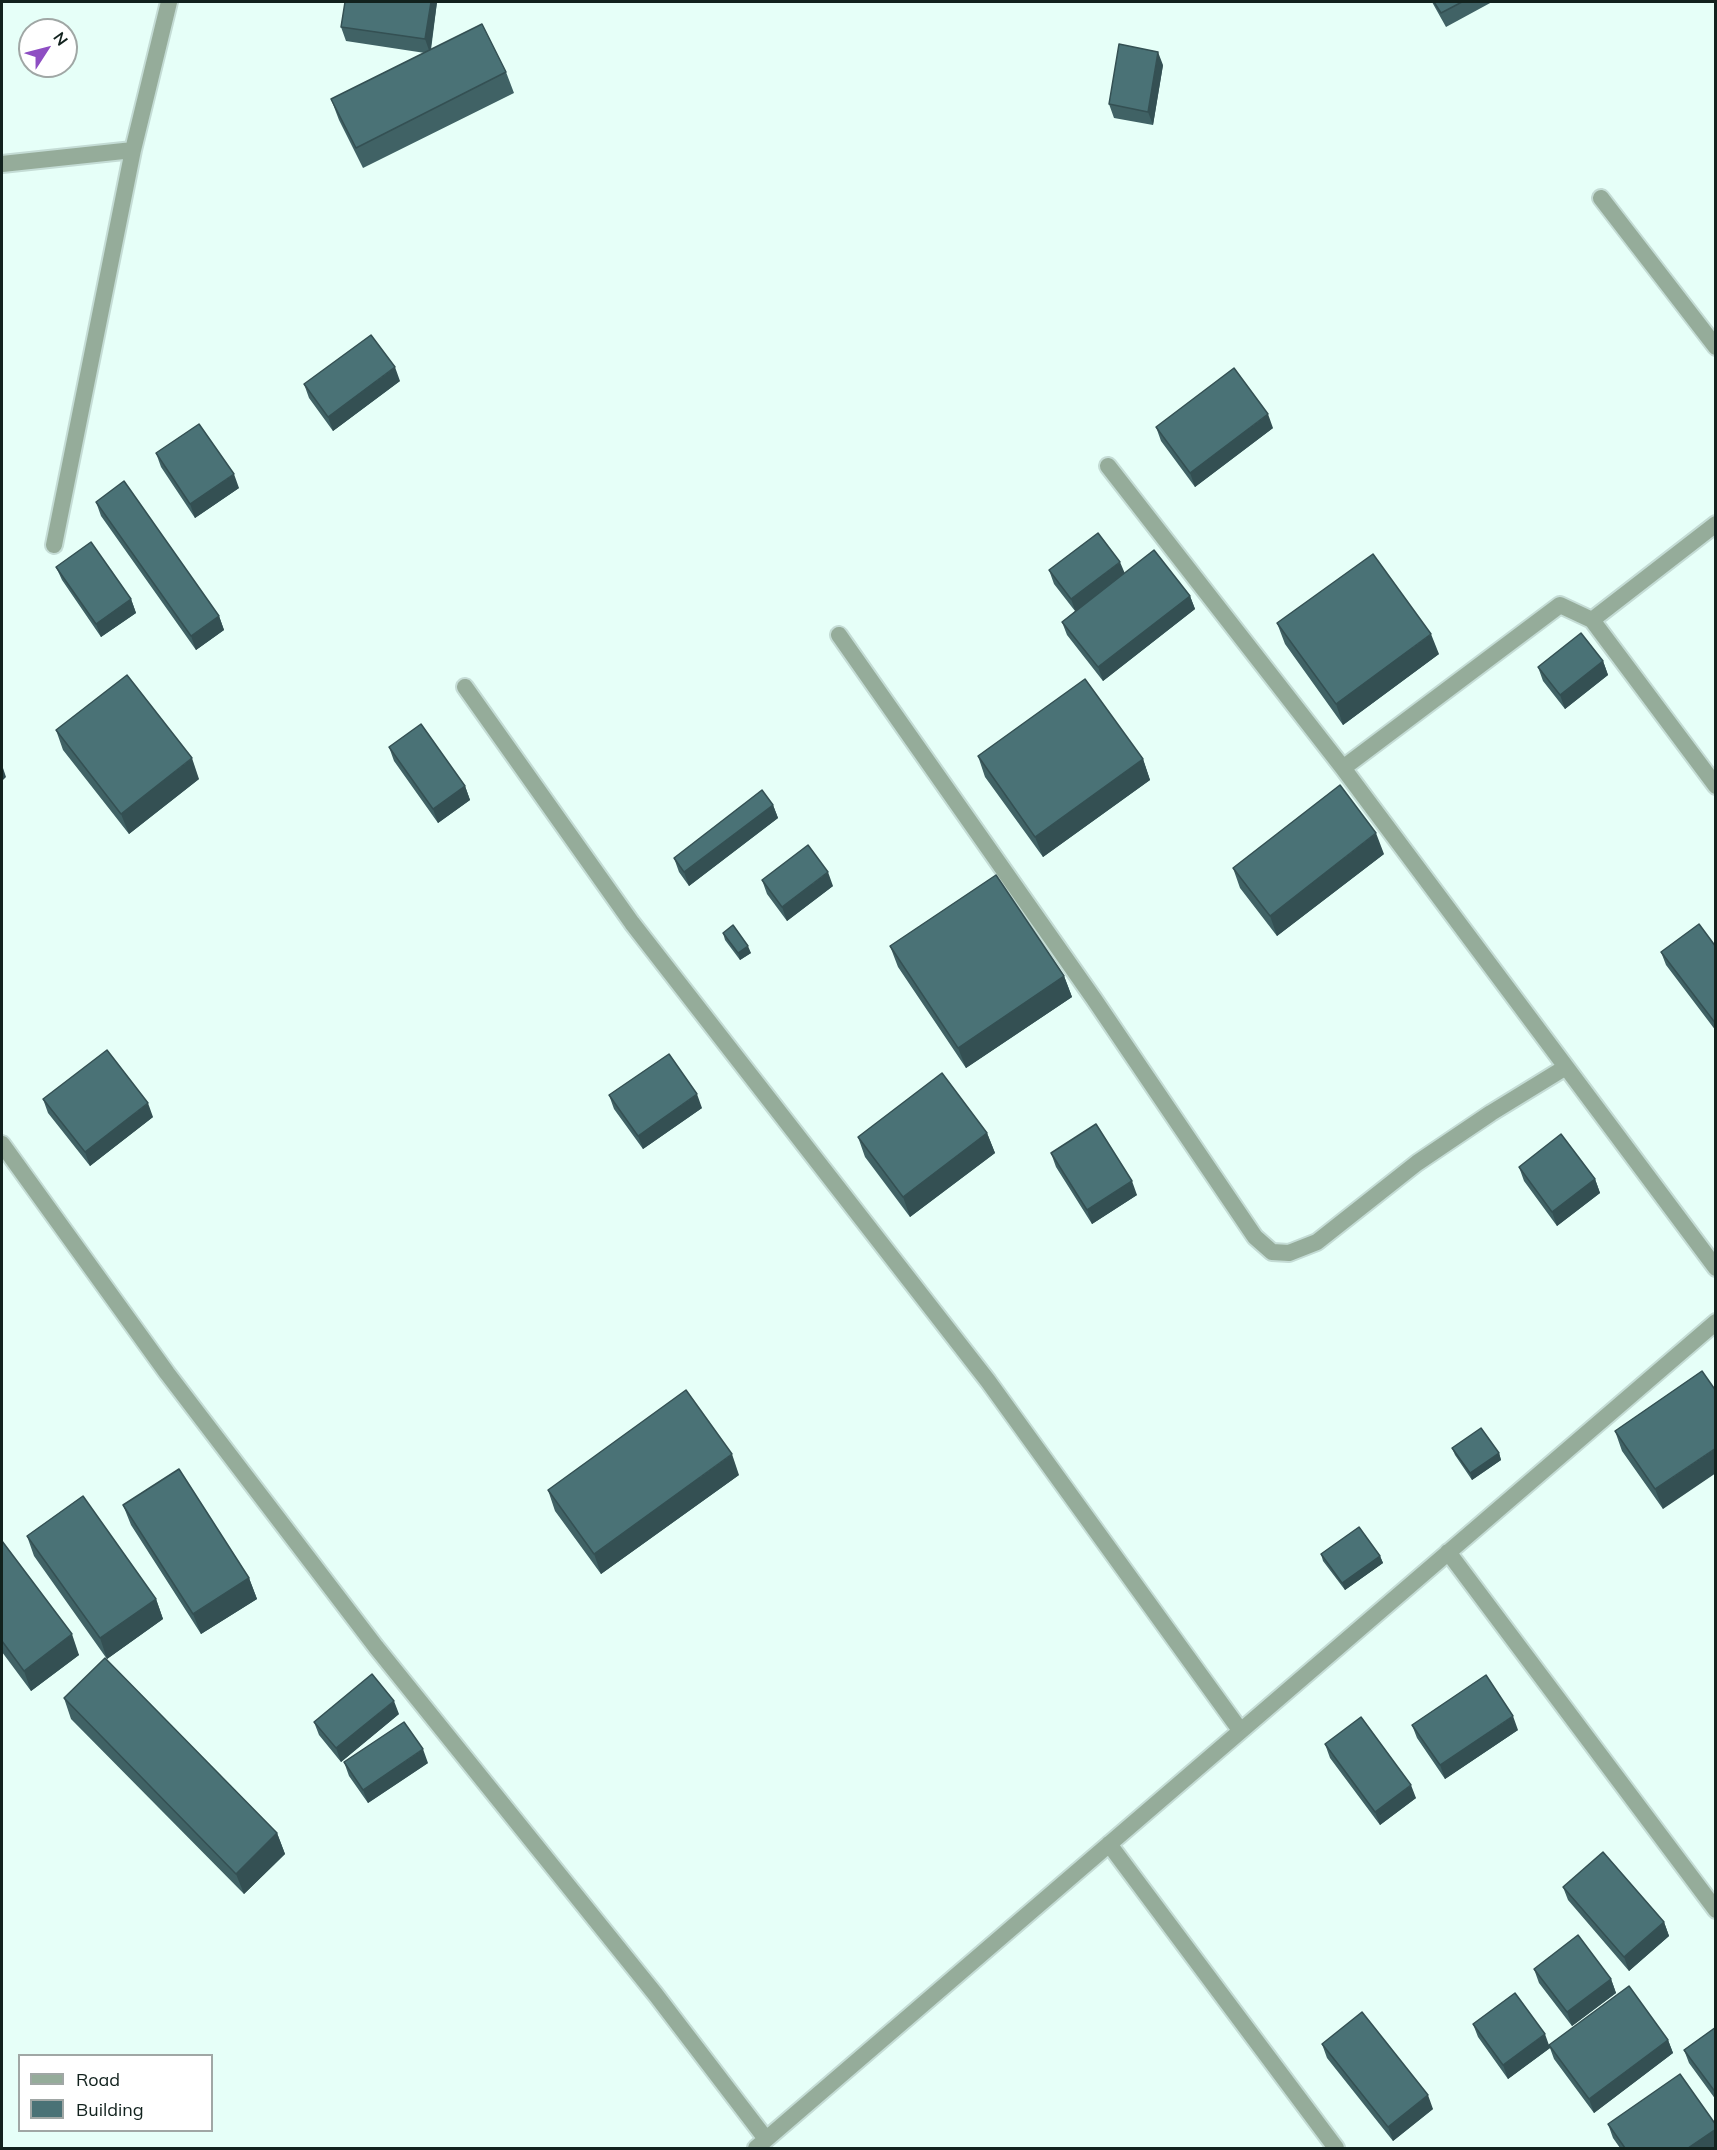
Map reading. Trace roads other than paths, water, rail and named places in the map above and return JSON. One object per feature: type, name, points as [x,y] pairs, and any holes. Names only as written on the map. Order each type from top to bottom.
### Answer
[{"type":"street","points":[[54,545],[134,150],[169,2]]},
{"type":"street","points":[[2,164],[134,150]]},
{"type":"street","points":[[1601,198],[1716,347]]},
{"type":"street","points":[[1108,466],[1343,768],[1716,1268]]},
{"type":"street","points":[[1592,620],[1716,524]]},
{"type":"street","points":[[1343,768],[1560,605],[1592,620],[1716,786]]},
{"type":"street","points":[[839,635],[1094,999],[1255,1237],[1272,1252],[1289,1252],[1317,1242],[1417,1163],[1491,1113],[1566,1068]]},
{"type":"street","points":[[465,687],[632,923],[988,1381],[1240,1730]]},
{"type":"street","points":[[2,1144],[167,1373],[376,1647],[656,1995],[761,2144],[1716,1323]]},
{"type":"street","points":[[1448,1552],[1716,1910]]},
{"type":"street","points":[[1109,1844],[1336,2148]]}]
